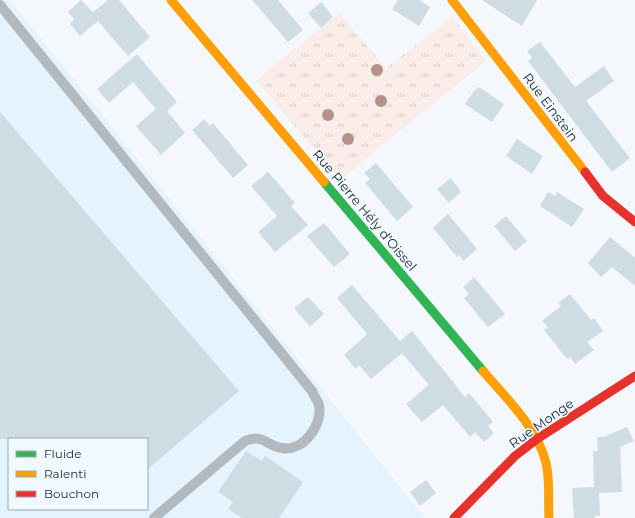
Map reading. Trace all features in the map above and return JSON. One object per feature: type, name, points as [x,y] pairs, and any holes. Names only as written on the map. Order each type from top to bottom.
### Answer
[{"type":"street","name":"Rue Pierre Hély d'Oissel","points":[[171,0],[525,421],[543,450],[547,465],[548,518]]},
{"type":"street","name":"Rue Einstein","points":[[452,0],[603,196],[635,222]]},
{"type":"street","name":"Rue Monge","points":[[454,518],[515,456],[537,439],[635,376]]},
{"type":"lane","points":[[0,5],[312,392],[319,404],[319,415],[315,429],[305,441],[293,448],[281,448],[262,439],[252,438],[245,441],[154,518]]},
{"type":"shaded area","points":[[0,0],[10,0],[424,517],[0,518]]},
{"type":"green space","points":[[339,13],[386,68],[452,17],[486,61],[340,180],[256,80]]},
{"type":"building","points":[[81,0],[93,12],[108,0],[119,0],[150,37],[128,56],[98,21],[80,36],[70,24],[74,19],[68,12]]},
{"type":"building","points":[[252,0],[278,0],[303,30],[288,42]]},
{"type":"building","points":[[398,0],[419,0],[430,7],[419,26],[392,9]]},
{"type":"building","points":[[482,0],[537,0],[522,26]]},
{"type":"building","points":[[321,2],[333,17],[321,28],[308,13]]},
{"type":"building","points":[[540,42],[575,87],[604,66],[614,81],[586,101],[630,158],[612,172],[528,61],[532,58],[527,51]]},
{"type":"building","points":[[137,54],[177,102],[167,111],[185,133],[161,155],[136,126],[156,109],[133,82],[109,103],[97,89]]},
{"type":"building","points":[[479,87],[504,104],[492,122],[465,104],[474,91]]},
{"type":"building","points":[[0,112],[239,391],[148,469],[148,438],[0,439]]},
{"type":"building","points":[[204,119],[210,126],[213,123],[248,165],[233,178],[192,130]]},
{"type":"building","points":[[517,139],[543,156],[532,174],[506,156]]},
{"type":"building","points":[[376,163],[413,207],[397,221],[365,183],[370,179],[364,173]]},
{"type":"building","points":[[268,172],[295,203],[291,206],[308,225],[275,252],[258,232],[277,216],[251,186]]},
{"type":"building","points":[[451,178],[461,192],[449,203],[437,189]]},
{"type":"building","points":[[548,192],[555,196],[557,192],[584,209],[572,227],[540,206]]},
{"type":"building","points":[[448,214],[477,249],[463,261],[459,255],[457,257],[433,228]]},
{"type":"building","points":[[506,216],[527,241],[515,251],[494,226]]},
{"type":"building","points":[[324,223],[350,254],[334,267],[307,236]]},
{"type":"building","points":[[610,237],[635,258],[635,286],[612,267],[601,277],[588,263]]},
{"type":"building","points":[[474,277],[505,314],[488,327],[464,298],[469,294],[463,287]]},
{"type":"building","points":[[352,285],[400,341],[412,331],[465,397],[469,393],[493,422],[488,426],[494,433],[484,442],[475,432],[470,437],[443,405],[422,422],[406,404],[429,385],[402,353],[371,379],[359,365],[356,369],[344,355],[367,334],[337,298]]},
{"type":"building","points":[[570,294],[591,320],[594,318],[603,331],[587,342],[594,350],[575,364],[570,357],[567,359],[544,330],[548,327],[542,321],[561,306],[558,303]]},
{"type":"building","points":[[308,297],[324,314],[310,327],[294,308]]},
{"type":"building","points":[[627,427],[634,441],[620,447],[622,492],[599,493],[600,516],[595,516],[595,518],[574,518],[572,488],[594,487],[593,451],[598,451],[597,437],[604,437]]},
{"type":"building","points":[[246,451],[262,461],[265,456],[303,482],[279,518],[242,518],[228,509],[233,502],[218,492]]},
{"type":"building","points":[[426,480],[436,493],[420,506],[410,492]]},
{"type":"traffic: fast","points":[[324,182],[483,371]]},
{"type":"traffic: slow","points":[[171,0],[324,182]]},
{"type":"traffic: slow","points":[[452,0],[585,172]]},
{"type":"traffic: slow","points":[[483,371],[520,414],[542,450],[548,476],[549,518]]},
{"type":"traffic: jam","points":[[585,172],[603,196],[635,222]]},
{"type":"traffic: jam","points":[[454,518],[515,456],[537,439],[635,376]]}]
